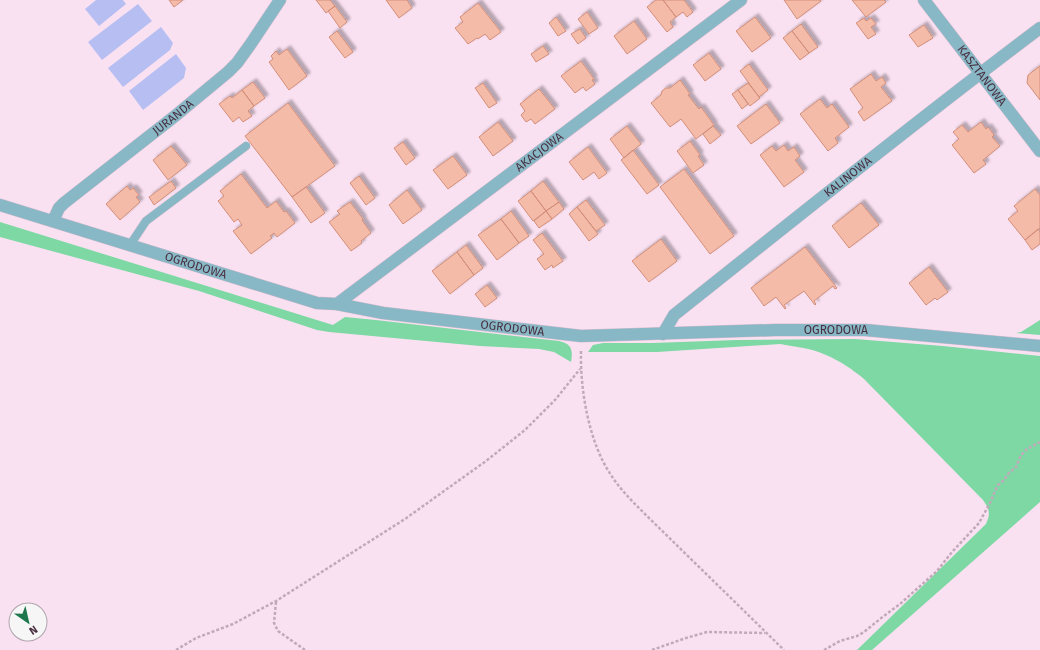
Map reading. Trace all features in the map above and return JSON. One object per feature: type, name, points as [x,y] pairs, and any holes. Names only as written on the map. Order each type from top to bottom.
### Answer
[{"type":"street","name":"JURANDA","points":[[53,221],[64,203],[175,116],[228,72],[245,52],[280,0]]},
{"type":"street","name":"AKACJOWA","points":[[338,304],[741,0]]},
{"type":"street","name":"KASZTANOWA","points":[[924,0],[1040,151]]},
{"type":"street","name":"KALINOWA","points":[[663,334],[674,315],[980,73],[1040,28]]},
{"type":"street","name":"OGRODOWA","points":[[0,205],[317,303],[338,304],[383,313],[581,336],[775,330],[865,330],[1040,346]]},
{"type":"lane","points":[[130,246],[146,221],[246,146]]},
{"type":"path","points":[[581,336],[580,369],[582,386],[591,429],[602,459],[610,475],[630,500],[784,650]]},
{"type":"path","points":[[176,650],[196,638],[233,624],[276,601],[405,519],[486,461],[525,430],[555,400],[580,369]]},
{"type":"path","points":[[824,650],[840,640],[856,636],[864,632],[880,618],[900,604],[936,571],[979,523],[998,486],[1009,472],[1016,467],[1021,455],[1027,449],[1040,442]]},
{"type":"path","points":[[276,601],[274,623],[278,631],[305,650]]},
{"type":"path","points":[[652,650],[707,632],[766,633]]},
{"type":"green space","points":[[0,222],[333,325],[345,317],[559,341],[567,344],[571,348],[571,362],[554,352],[539,349],[480,346],[317,330],[199,291],[0,237]]},
{"type":"green space","points":[[1040,320],[1040,335],[1016,333],[1021,332]]},
{"type":"green space","points":[[855,339],[1040,356],[1040,502],[872,650],[857,650],[986,524],[989,511],[983,500],[864,379],[841,363],[821,353],[809,349],[780,344],[657,352],[588,352],[593,345],[603,343]]},
{"type":"water","points":[[96,0],[123,0],[126,4],[99,26],[85,9]]},
{"type":"water","points":[[138,4],[152,21],[102,60],[88,42]]},
{"type":"water","points":[[161,27],[173,43],[170,50],[123,87],[108,68]]},
{"type":"water","points":[[176,54],[186,68],[184,78],[143,110],[129,91]]},
{"type":"building","points":[[169,0],[183,0],[174,7]]},
{"type":"building","points":[[316,0],[330,0],[335,6],[326,13]]},
{"type":"building","points":[[386,0],[407,0],[412,8],[399,18]]},
{"type":"building","points":[[656,0],[663,0],[676,17],[670,22],[673,27],[667,32],[647,7]]},
{"type":"building","points":[[663,0],[684,0],[693,12],[687,17],[683,12],[676,17]]},
{"type":"building","points":[[784,0],[820,0],[821,1],[797,19]]},
{"type":"building","points":[[852,0],[884,0],[886,2],[866,17]]},
{"type":"building","points":[[478,3],[501,32],[490,40],[485,34],[468,44],[455,28],[463,22],[460,17]]},
{"type":"building","points":[[335,6],[347,22],[340,28],[328,11]]},
{"type":"building","points":[[587,12],[598,28],[589,34],[578,19]]},
{"type":"building","points":[[556,17],[566,31],[558,36],[549,23]]},
{"type":"building","points":[[755,17],[771,38],[752,52],[736,31]]},
{"type":"building","points":[[864,18],[866,21],[871,18],[876,24],[871,27],[876,34],[868,39],[856,23]]},
{"type":"building","points":[[634,21],[647,39],[627,54],[614,36]]},
{"type":"building","points":[[801,24],[818,47],[809,53],[792,31]]},
{"type":"building","points":[[924,25],[933,38],[918,47],[909,35]]},
{"type":"building","points":[[580,29],[586,38],[578,44],[571,34]]},
{"type":"building","points":[[337,31],[353,52],[345,58],[329,37]]},
{"type":"building","points":[[792,31],[809,53],[800,60],[783,38]]},
{"type":"building","points":[[543,46],[549,54],[536,62],[531,54]]},
{"type":"building","points":[[287,49],[307,76],[289,90],[269,62],[273,59],[271,56],[276,51],[279,55]]},
{"type":"building","points":[[709,53],[721,69],[705,81],[693,65]]},
{"type":"building","points":[[581,61],[594,79],[592,80],[595,84],[586,91],[583,87],[575,93],[561,76]]},
{"type":"building","points":[[749,64],[768,90],[759,97],[740,71]]},
{"type":"building","points":[[1040,66],[1040,100],[1027,83],[1028,75]]},
{"type":"building","points":[[871,74],[876,81],[882,77],[886,83],[881,87],[892,101],[864,121],[858,112],[863,108],[850,89]]},
{"type":"building","points":[[680,80],[690,94],[688,95],[699,109],[701,107],[714,125],[696,139],[681,119],[670,127],[651,103],[661,95],[662,91],[666,88],[670,88]]},
{"type":"building","points":[[253,82],[265,98],[254,106],[242,90]]},
{"type":"building","points":[[483,83],[497,103],[489,108],[475,88]]},
{"type":"building","points":[[748,83],[760,98],[750,106],[738,90]]},
{"type":"building","points":[[539,89],[555,109],[535,124],[531,119],[526,122],[521,115],[525,111],[520,104]]},
{"type":"building","points":[[242,90],[254,106],[248,111],[252,116],[243,122],[239,117],[233,122],[219,104],[230,96],[232,98]]},
{"type":"building","points":[[738,90],[748,104],[742,109],[732,94]]},
{"type":"building","points":[[820,99],[827,108],[832,104],[849,127],[835,138],[838,143],[828,151],[800,114]]},
{"type":"building","points":[[288,103],[335,166],[292,197],[245,136]]},
{"type":"building","points":[[766,104],[780,123],[751,144],[737,126]]},
{"type":"building","points":[[498,122],[513,141],[493,156],[479,137]]},
{"type":"building","points":[[981,122],[986,129],[988,127],[994,135],[992,137],[1000,146],[983,160],[986,164],[974,173],[952,145],[959,139],[953,132],[962,125],[968,132]]},
{"type":"building","points":[[627,126],[641,144],[624,158],[610,139]]},
{"type":"building","points":[[713,126],[721,135],[710,144],[703,134]]},
{"type":"building","points":[[690,141],[700,155],[698,156],[704,165],[693,173],[677,151]]},
{"type":"building","points":[[403,142],[415,158],[406,165],[394,148]]},
{"type":"building","points":[[784,145],[788,151],[794,147],[800,156],[795,160],[804,172],[784,187],[760,155],[772,146],[776,151]]},
{"type":"building","points":[[171,146],[187,165],[168,180],[153,160]]},
{"type":"building","points":[[588,147],[607,173],[599,179],[594,172],[583,180],[569,162]]},
{"type":"building","points":[[633,150],[659,185],[647,194],[621,160]]},
{"type":"building","points":[[453,156],[467,175],[448,189],[433,170]]},
{"type":"building","points":[[684,169],[734,236],[710,254],[660,187]]},
{"type":"building","points":[[241,174],[267,208],[276,201],[295,223],[277,237],[274,233],[270,236],[272,238],[251,254],[233,231],[242,225],[238,219],[234,222],[218,201],[224,196],[220,191]]},
{"type":"building","points":[[359,176],[375,198],[366,205],[350,183]]},
{"type":"building","points":[[171,181],[176,188],[154,205],[149,197]]},
{"type":"building","points":[[543,181],[559,202],[546,211],[531,191]]},
{"type":"building","points":[[127,186],[130,190],[133,188],[139,195],[136,197],[140,202],[120,220],[106,204]]},
{"type":"building","points":[[306,187],[325,213],[311,223],[292,197]]},
{"type":"building","points":[[1035,189],[1040,195],[1040,228],[1025,240],[1008,219],[1018,211],[1014,206]]},
{"type":"building","points":[[407,190],[422,210],[403,224],[389,205]]},
{"type":"building","points":[[531,191],[546,211],[533,221],[518,201]]},
{"type":"building","points":[[586,200],[605,225],[596,231],[577,207]]},
{"type":"building","points":[[350,202],[363,219],[362,220],[371,233],[361,241],[362,243],[351,251],[329,222],[340,214],[337,211]]},
{"type":"building","points":[[559,202],[564,209],[552,219],[546,211]]},
{"type":"building","points":[[861,203],[879,225],[849,248],[832,226]]},
{"type":"building","points":[[577,207],[598,234],[589,241],[569,214]]},
{"type":"building","points":[[511,211],[529,236],[519,243],[501,219]]},
{"type":"building","points":[[546,211],[552,219],[539,228],[534,221]]},
{"type":"building","points":[[501,219],[519,243],[497,260],[478,235]]},
{"type":"building","points":[[1038,229],[1040,232],[1040,244],[1032,250],[1025,240]]},
{"type":"building","points":[[542,233],[563,261],[553,268],[552,265],[545,270],[537,259],[544,254],[533,240]]},
{"type":"building","points":[[661,239],[677,261],[649,282],[632,261]]},
{"type":"building","points":[[466,245],[483,268],[474,275],[457,252]]},
{"type":"building","points":[[805,247],[837,288],[835,289],[833,286],[814,301],[816,304],[815,305],[804,291],[784,305],[786,308],[785,309],[776,297],[764,306],[751,288]]},
{"type":"building","points":[[457,252],[474,275],[450,294],[432,271]]},
{"type":"building","points":[[929,267],[948,292],[937,300],[935,298],[926,305],[909,283]]},
{"type":"building","points":[[487,285],[497,298],[485,307],[475,294]]}]
